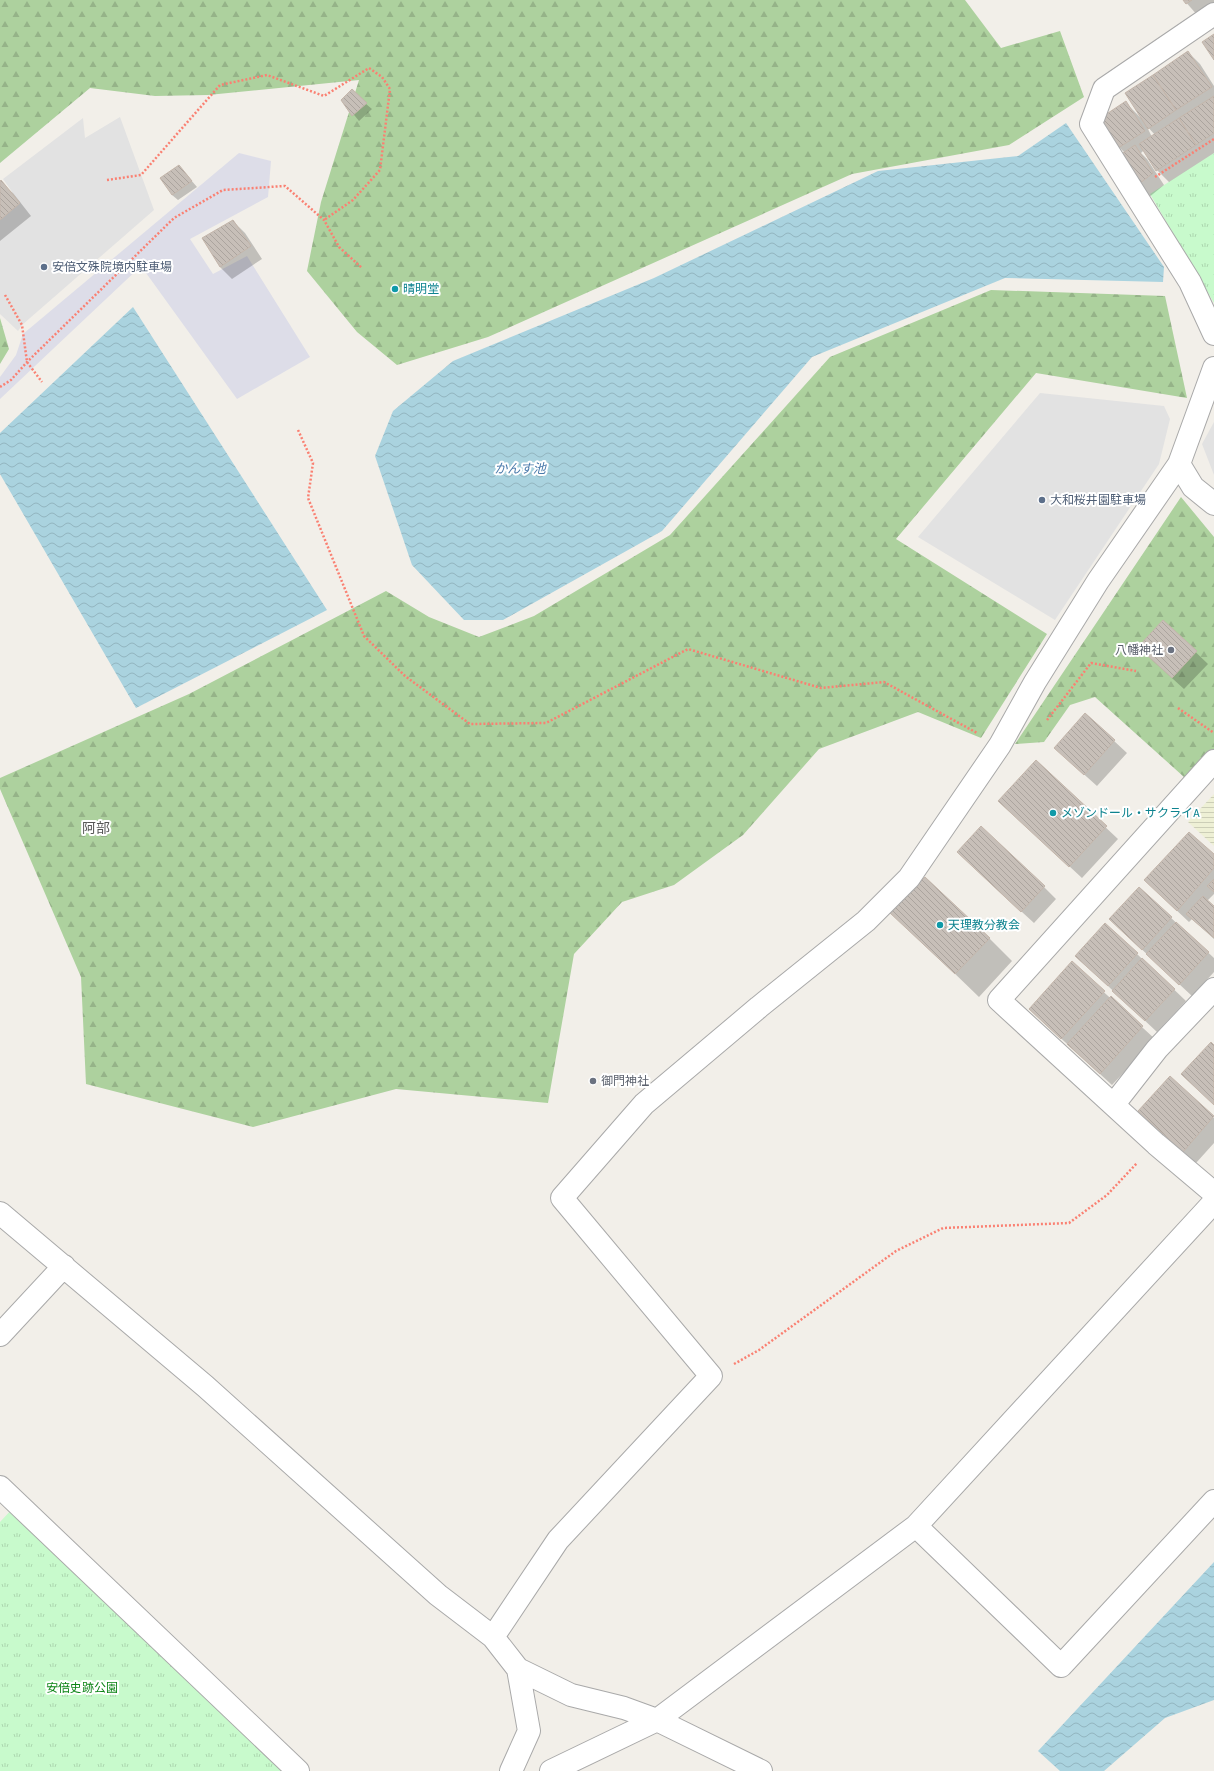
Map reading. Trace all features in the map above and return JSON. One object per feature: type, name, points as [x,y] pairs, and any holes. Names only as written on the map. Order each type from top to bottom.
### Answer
[{"type":"street","points":[[1214,14],[1104,89],[1091,124],[1190,282],[1214,334]]},
{"type":"street","points":[[493,1637],[558,1540],[711,1376],[562,1198],[644,1104],[759,1007],[866,921],[909,878],[1000,745],[1036,682],[1098,581],[1179,464],[1214,368]]},
{"type":"street","points":[[1179,464],[1193,487],[1214,504]]},
{"type":"street","points":[[1214,761],[999,1000],[1156,1144],[1214,1193]]},
{"type":"street","points":[[1114,1104],[1157,1048],[1214,989]]},
{"type":"street","points":[[551,1771],[657,1720],[916,1526],[1214,1202]]},
{"type":"street","points":[[0,1213],[205,1386],[438,1595],[493,1637],[518,1670],[529,1731],[511,1771]]},
{"type":"street","points":[[0,1335],[64,1266]]},
{"type":"street","points":[[0,1487],[298,1771]]},
{"type":"street","points":[[916,1526],[1062,1666],[1214,1501]]},
{"type":"street","points":[[518,1670],[571,1695],[624,1708],[657,1720],[761,1771]]},
{"type":"path","points":[[107,180],[141,175],[220,85],[267,74],[324,96],[369,68],[382,78],[390,89],[380,170],[353,200],[324,220]]},
{"type":"path","points":[[1133,191],[1214,138]]},
{"type":"path","points":[[0,388],[11,380],[26,362],[174,218],[223,190],[285,186],[324,220],[338,247],[362,268]]},
{"type":"path","points":[[5,295],[22,325],[26,362],[42,382]]},
{"type":"path","points":[[298,430],[313,463],[308,498],[364,636],[404,676],[470,724],[546,723],[688,649],[821,688],[884,682],[1000,745]]},
{"type":"path","points":[[1043,725],[1091,663],[1136,671]]},
{"type":"path","points":[[1178,708],[1214,733]]},
{"type":"path","points":[[711,1376],[759,1350],[896,1251],[943,1228],[1069,1223],[1107,1195],[1156,1144]]},
{"type":"green space","points":[[0,0],[965,0],[1001,48],[1060,31],[1084,97],[1009,145],[852,174],[488,337],[397,365],[357,332],[307,271],[321,202],[359,80],[208,95],[155,96],[90,88],[0,163]]},
{"type":"green space","points":[[1214,153],[1214,303],[1150,194]]},
{"type":"green space","points":[[991,290],[1165,296],[1187,398],[1036,373],[896,539],[1047,634],[981,738],[918,712],[819,749],[743,835],[674,885],[622,902],[574,954],[548,1103],[396,1089],[253,1127],[86,1084],[81,977],[0,789],[0,778],[189,694],[386,591],[429,617],[479,637],[534,616],[670,535],[830,357]]},
{"type":"green space","points":[[0,318],[9,349],[0,364]]},
{"type":"green space","points":[[1181,497],[1214,537],[1214,755],[1184,777],[1095,697],[1070,705],[1044,742],[1015,744]]},
{"type":"green space","points":[[1214,794],[1214,846],[1188,822]]},
{"type":"green space","name":"安倍史跡公園","points":[[13,1508],[287,1771],[0,1771],[0,1522]]},
{"type":"shaded area","name":"安倍文殊院境内駐車場","points":[[120,117],[154,210],[22,325],[18,331],[0,314],[0,220],[20,203],[3,179],[83,118],[85,138]]},
{"type":"shaded area","points":[[239,153],[271,161],[268,197],[190,239],[213,274],[247,256],[310,357],[237,399],[141,266],[0,399],[0,377],[16,355],[23,334]]},
{"type":"shaded area","name":"大和桜井園駐車場","points":[[1040,393],[1164,406],[1170,419],[1159,464],[1055,620],[918,537]]},
{"type":"shaded area","points":[[1214,422],[1214,475],[1202,444]]},
{"type":"water","name":"かんす池","points":[[1066,123],[1164,267],[1163,282],[1005,278],[812,357],[662,531],[503,620],[464,620],[412,565],[375,456],[393,411],[453,361],[654,278],[878,171],[1018,156]]},
{"type":"water","points":[[133,307],[327,610],[136,708],[0,474],[0,433]]},
{"type":"water","points":[[1214,1562],[1214,1700],[1165,1718],[1104,1771],[1060,1771],[1038,1751]]},
{"type":"building","points":[[1183,0],[1192,0],[1186,4]]},
{"type":"building","points":[[1214,34],[1214,60],[1202,42]]},
{"type":"building","points":[[1188,51],[1212,87],[1176,110],[1153,75]]},
{"type":"building","points":[[1153,75],[1176,110],[1148,129],[1125,93]]},
{"type":"building","points":[[352,89],[367,103],[352,116],[341,100]]},
{"type":"building","points":[[1214,96],[1214,133],[1196,145],[1179,118]]},
{"type":"building","points":[[1126,101],[1145,131],[1118,148],[1099,119]]},
{"type":"building","points":[[1179,118],[1196,145],[1156,171],[1139,144]]},
{"type":"building","points":[[1135,145],[1153,173],[1135,187],[1117,157]]},
{"type":"building","points":[[179,165],[192,181],[172,195],[160,178]]},
{"type":"building","points":[[1,180],[20,203],[0,220],[0,181]]},
{"type":"building","points":[[233,220],[251,246],[220,267],[202,238]]},
{"type":"building","points":[[1163,620],[1197,651],[1172,678],[1138,647]]},
{"type":"building","points":[[1085,713],[1115,740],[1084,775],[1054,748]]},
{"type":"building","name":"メゾンドール・サクライA","points":[[1036,760],[1107,826],[1069,867],[998,801]]},
{"type":"building","points":[[981,826],[1045,886],[1021,912],[957,852]]},
{"type":"building","points":[[1189,832],[1214,854],[1214,868],[1177,911],[1144,880]]},
{"type":"building","name":"天理教分教会","points":[[925,877],[990,938],[955,974],[890,913]]},
{"type":"building","points":[[1214,879],[1214,892],[1207,886]]},
{"type":"building","points":[[1139,887],[1172,917],[1142,950],[1109,919]]},
{"type":"building","points":[[1203,896],[1214,906],[1214,938],[1186,914]]},
{"type":"building","points":[[1176,922],[1209,952],[1179,985],[1146,954]]},
{"type":"building","points":[[1105,923],[1138,953],[1108,986],[1075,956]]},
{"type":"building","points":[[1142,958],[1175,989],[1145,1021],[1112,991]]},
{"type":"building","points":[[1072,961],[1105,991],[1061,1039],[1029,1009]]},
{"type":"building","points":[[1111,996],[1143,1026],[1100,1074],[1067,1044]]},
{"type":"building","points":[[1211,1042],[1214,1045],[1214,1105],[1181,1074]]},
{"type":"building","points":[[1170,1076],[1214,1116],[1183,1152],[1138,1111]]},
{"type":"place","name":"安倍文殊院境内駐車場","points":[[44,267]]},
{"type":"place","name":"晴明堂","points":[[395,289]]},
{"type":"place","name":"大和桜井園駐車場","points":[[1042,500]]},
{"type":"place","name":"八幡神社","points":[[1171,650]]},
{"type":"place","name":"メゾンドール・サクライA","points":[[1053,813]]},
{"type":"place","name":"天理教分教会","points":[[940,925]]},
{"type":"place","name":"御門神社","points":[[593,1081]]},
{"type":"district","name":"阿部","points":[[96,828]]}]
